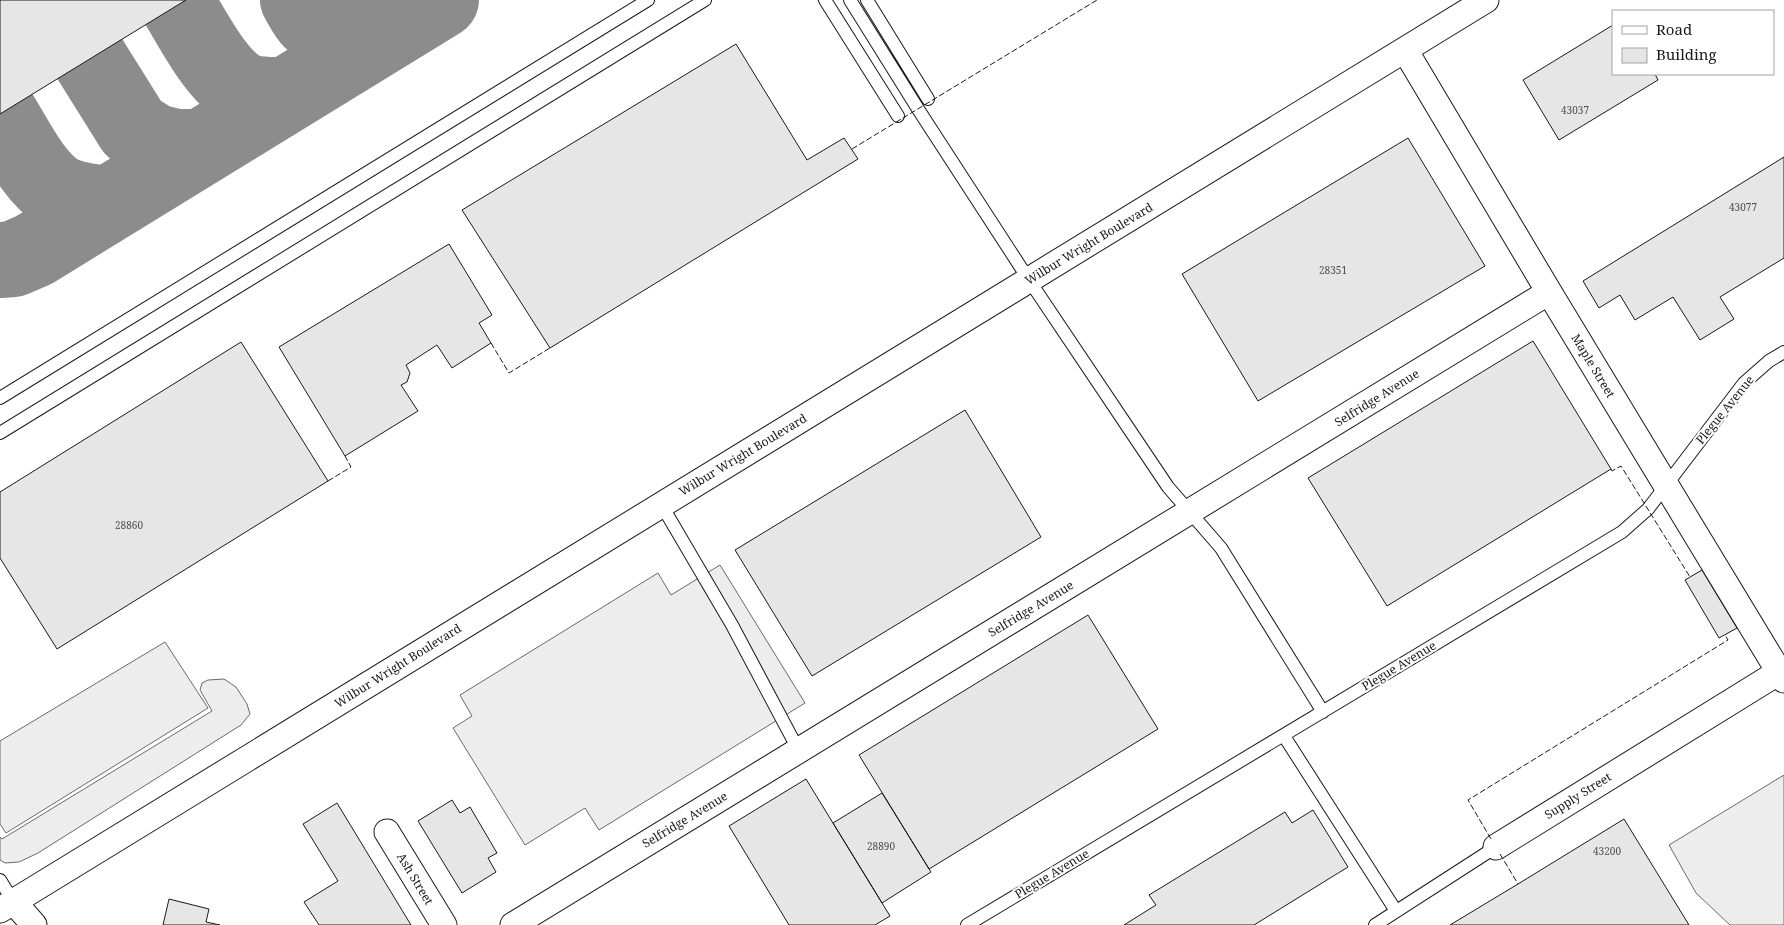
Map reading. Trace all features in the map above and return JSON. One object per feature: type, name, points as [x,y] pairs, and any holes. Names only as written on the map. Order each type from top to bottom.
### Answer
[{"type":"street","name":"Wilbur Wright Boulevard","points":[[7,905],[1486,0]]},
{"type":"street","name":"Maple Street","points":[[1405,50],[1549,292],[1782,674]]},
{"type":"street","name":"Selfridge Avenue","points":[[513,925],[1549,292]]},
{"type":"street","name":"Supply Street","points":[[1496,847],[1782,674]]},
{"type":"street","name":"Ash Street","points":[[387,832],[444,925]]},
{"type":"street","points":[[7,905],[34,925]]},
{"type":"lane","points":[[0,398],[648,0]]},
{"type":"lane","points":[[0,433],[704,0]]},
{"type":"lane","points":[[825,0],[898,116]]},
{"type":"lane","points":[[850,0],[1029,280],[1168,487],[1221,548],[1323,712]]},
{"type":"lane","points":[[867,0],[928,99]]},
{"type":"lane","name":"Plegue Avenue","points":[[967,925],[1622,532],[1648,509],[1744,383],[1769,361],[1784,352]]},
{"type":"lane","points":[[661,504],[732,625],[799,751]]},
{"type":"lane","points":[[1284,736],[1396,911]]},
{"type":"lane","name":"Supply Street","points":[[1374,925],[1496,847]]},
{"type":"lane","points":[[0,880],[7,905]]},
{"type":"shaded area","points":[[720,565],[805,703],[599,830],[585,808],[525,845],[453,728],[472,716],[460,695],[658,573],[671,595]]},
{"type":"shaded area","points":[[165,642],[208,708],[6,833],[0,824],[0,741]]},
{"type":"shaded area","points":[[224,679],[236,687],[247,704],[250,714],[241,725],[38,853],[19,862],[5,863],[0,860],[0,837],[2,839],[212,711],[200,690],[202,683],[208,680]]},
{"type":"shaded area","points":[[1784,775],[1784,925],[1730,925],[1696,893],[1669,845]]},
{"type":"building","points":[[0,0],[186,0],[0,114]]},
{"type":"building","points":[[1612,26],[1612,75],[1656,75],[1658,80],[1559,140],[1523,80]]},
{"type":"building","points":[[736,44],[807,160],[844,138],[858,159],[550,348],[462,210]]},
{"type":"building","points":[[1408,138],[1485,266],[1258,401],[1182,274]]},
{"type":"building","points":[[1784,157],[1784,258],[1720,297],[1734,319],[1700,340],[1673,297],[1635,320],[1620,295],[1599,308],[1583,281]]},
{"type":"building","points":[[449,244],[492,315],[479,323],[491,343],[452,368],[437,345],[406,365],[410,373],[407,382],[401,385],[418,411],[345,456],[279,347]]},
{"type":"building","points":[[1533,341],[1611,469],[1387,606],[1308,478]]},
{"type":"building","points":[[241,342],[328,481],[57,649],[0,558],[0,492]]},
{"type":"building","points":[[965,410],[1041,537],[812,676],[735,550]]},
{"type":"building","points":[[1702,570],[1737,628],[1719,638],[1685,580]]},
{"type":"building","points":[[1088,615],[1158,729],[929,869],[859,755]]},
{"type":"building","points":[[806,779],[890,916],[875,925],[789,925],[729,826]]},
{"type":"building","points":[[882,793],[931,872],[882,903],[833,823]]},
{"type":"building","points":[[452,800],[460,813],[470,807],[497,853],[488,858],[496,872],[462,893],[418,821]]},
{"type":"building","points":[[337,803],[411,925],[319,925],[304,902],[338,881],[303,824]]},
{"type":"building","points":[[1313,810],[1348,867],[1254,925],[1124,925],[1156,905],[1149,895],[1285,812],[1292,823]]},
{"type":"building","points":[[1624,819],[1689,925],[1450,925],[1518,884]]},
{"type":"building","points":[[169,899],[209,909],[206,922],[220,925],[163,925]]},
{"type":"taxiway","points":[[53,0],[133,128],[155,142],[176,147],[201,147]]},
{"type":"taxiway","points":[[175,0],[204,49],[231,82],[241,89],[252,93],[286,95]]},
{"type":"taxiway","points":[[298,0],[311,20],[327,31],[353,38],[381,37]]},
{"type":"taxiway","points":[[0,260],[13,259],[34,250],[441,0]]},
{"type":"taxiway","points":[[0,114],[33,167],[49,185],[69,197],[108,204]]},
{"type":"fence","points":[[852,149],[1097,0]]},
{"type":"fence","points":[[491,343],[509,373],[550,348]]},
{"type":"fence","points":[[328,481],[351,467],[345,456]]},
{"type":"fence","points":[[1611,469],[1612,471],[1621,466],[1690,577]]},
{"type":"fence","points":[[1491,839],[1468,800],[1728,640],[1725,635]]},
{"type":"fence","points":[[1500,854],[1518,884]]}]
